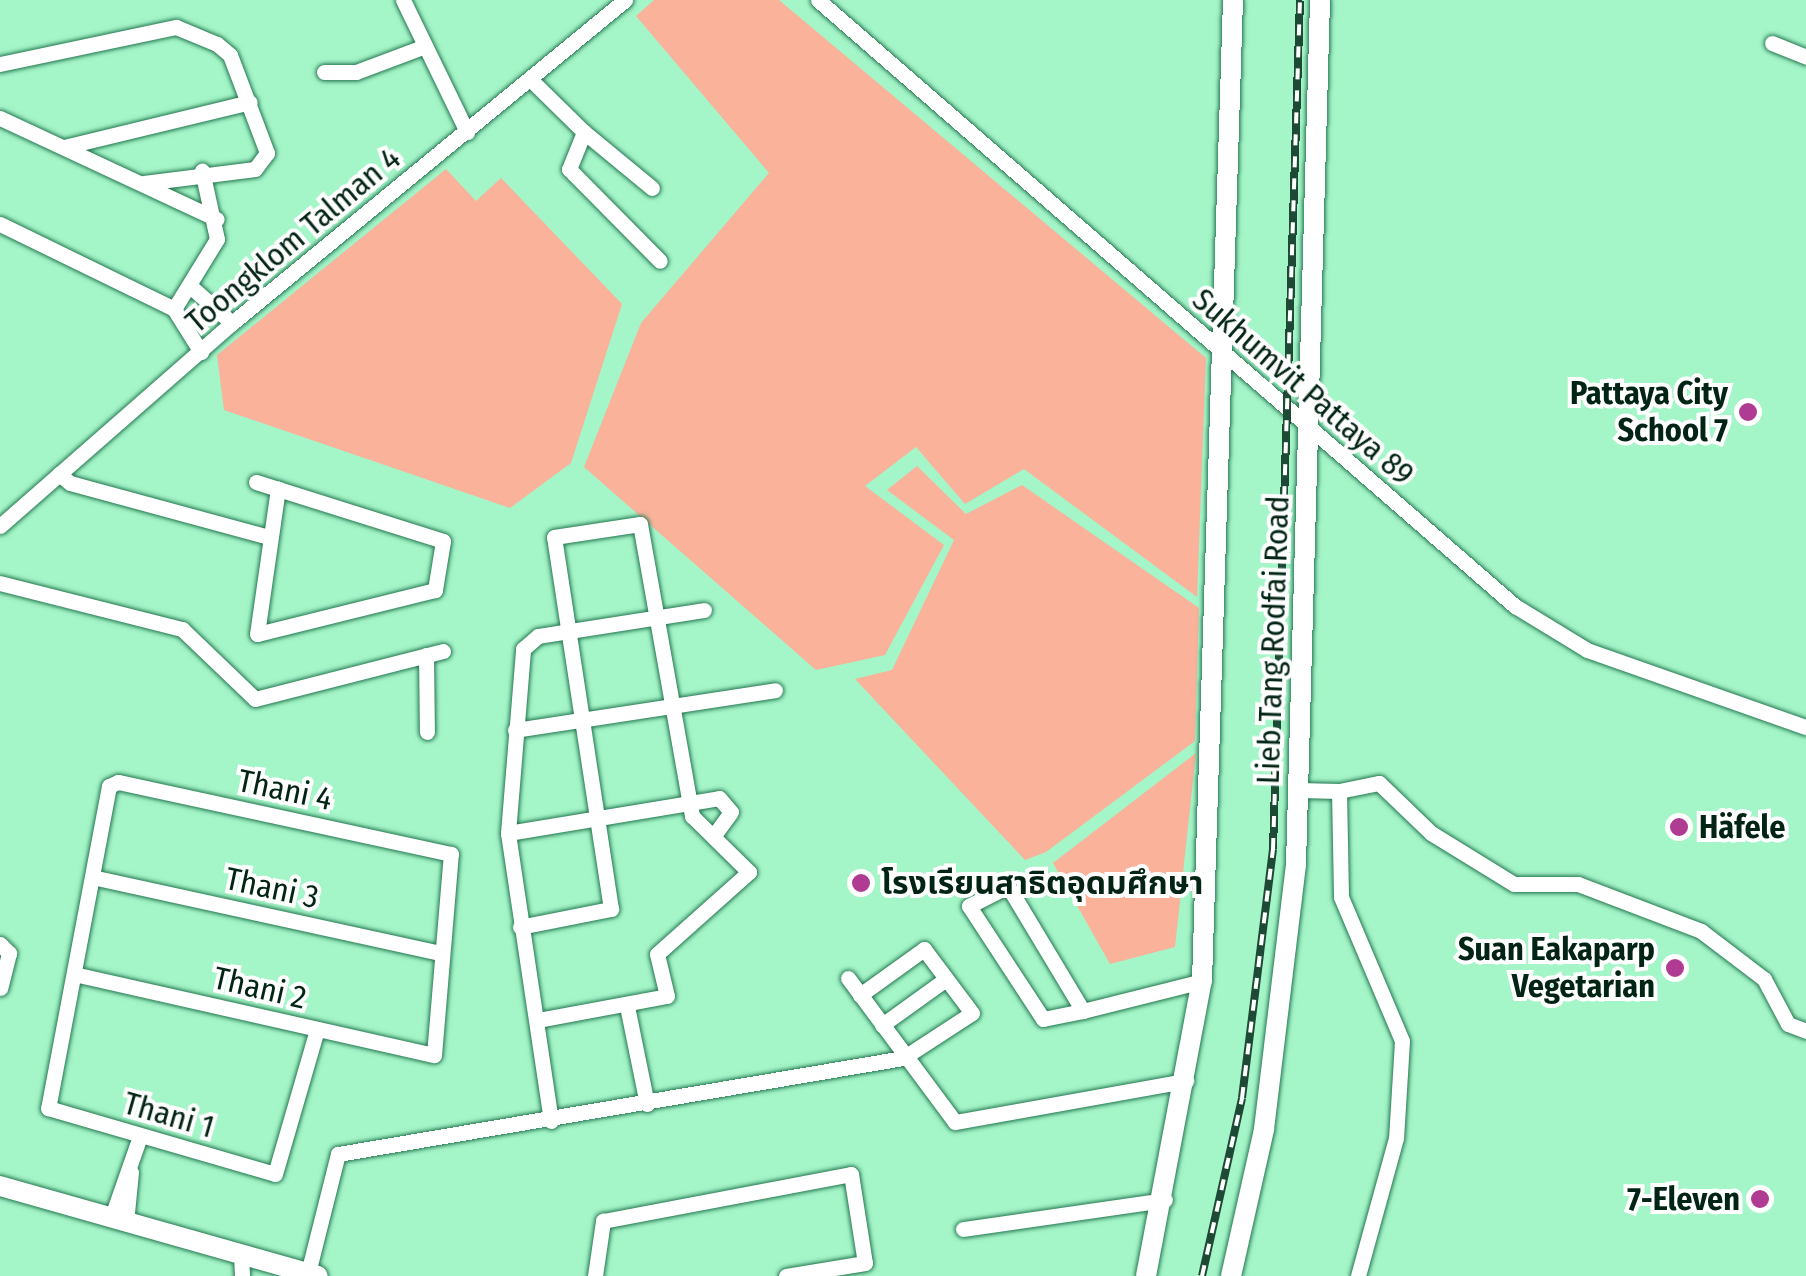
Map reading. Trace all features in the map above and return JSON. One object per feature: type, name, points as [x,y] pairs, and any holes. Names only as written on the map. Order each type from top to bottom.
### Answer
[{"type":"street","points":[[403,0],[467,132]]},
{"type":"street","name":"Toongklom Talman 4","points":[[0,526],[232,323],[625,0]]},
{"type":"street","name":"Sukhumvit Pattaya 89","points":[[818,0],[1515,606],[1572,642],[1806,727]]},
{"type":"street","name":"Lieb Tang Rodfai Road","points":[[1146,1276],[1166,1200],[1202,981],[1233,0]]},
{"type":"street","name":"Lieb Tang Rodfai Road","points":[[1231,1276],[1284,1002],[1300,790],[1320,0]]},
{"type":"street","points":[[0,64],[176,27],[198,33],[230,55],[266,153],[254,168],[202,172],[144,183]]},
{"type":"street","points":[[1772,43],[1806,57]]},
{"type":"street","points":[[324,72],[356,72],[425,46]]},
{"type":"street","points":[[530,79],[584,132],[652,188]]},
{"type":"street","points":[[63,147],[250,102]]},
{"type":"street","points":[[0,118],[217,219]]},
{"type":"street","points":[[584,132],[568,170],[660,261]]},
{"type":"street","points":[[174,309],[217,239],[217,219],[202,172]]},
{"type":"street","points":[[0,224],[174,309],[201,352]]},
{"type":"street","points":[[190,286],[232,323]]},
{"type":"street","points":[[60,474],[70,483],[269,537]]},
{"type":"street","points":[[256,482],[443,541],[436,590],[257,634],[278,489]]},
{"type":"street","points":[[520,927],[611,909],[554,537],[640,524],[694,803],[692,816],[750,872],[657,954],[667,996],[537,1020]]},
{"type":"street","points":[[0,584],[182,629],[255,700],[342,685],[443,651]]},
{"type":"street","points":[[552,1121],[508,833],[525,644],[567,630],[660,613],[704,610]]},
{"type":"street","points":[[426,655],[427,732]]},
{"type":"street","points":[[515,730],[677,709],[774,690]]},
{"type":"street","name":"Thani 4","points":[[92,877],[109,786],[118,782],[451,854],[441,953]]},
{"type":"street","points":[[1300,790],[1379,784],[1430,833],[1514,884],[1578,884],[1701,931],[1764,978],[1788,1024],[1806,1031]]},
{"type":"street","points":[[1339,790],[1341,897],[1402,1041],[1396,1138],[1358,1276]]},
{"type":"street","points":[[508,833],[719,798],[730,812],[714,835]]},
{"type":"street","points":[[74,974],[92,877]]},
{"type":"street","name":"Thani 3","points":[[92,877],[441,953]]},
{"type":"street","points":[[1083,1011],[1008,886],[969,906],[1034,1014],[1042,1018],[1083,1011],[1202,981]]},
{"type":"street","points":[[0,944],[9,953],[0,988]]},
{"type":"street","points":[[0,1186],[118,1221],[242,1266],[312,1275],[338,1154],[552,1121],[903,1058],[972,1013],[924,949],[860,995]]},
{"type":"street","name":"Thani 2","points":[[74,974],[434,1056],[441,953]]},
{"type":"street","name":"Thani 1","points":[[74,974],[48,1108],[275,1174],[317,1029]]},
{"type":"street","points":[[848,978],[903,1058],[955,1122],[1186,1081]]},
{"type":"street","points":[[882,1025],[946,980]]},
{"type":"street","points":[[628,1006],[648,1104]]},
{"type":"street","points":[[118,1221],[140,1136]]},
{"type":"street","points":[[595,1276],[602,1221],[852,1174],[864,1263],[786,1276]]},
{"type":"street","points":[[963,1229],[1166,1200]]},
{"type":"shaded area","points":[[654,0],[779,0],[1206,358],[1197,597],[1024,469],[965,504],[916,447],[865,486],[944,545],[885,655],[816,670],[584,467],[641,323],[769,173],[636,16]]},
{"type":"shaded area","points":[[446,169],[476,201],[501,178],[622,304],[571,463],[510,508],[224,410],[217,355]]},
{"type":"shaded area","points":[[917,466],[966,514],[1022,485],[1199,608],[1195,741],[1046,852],[1025,860],[855,679],[892,670],[954,540],[887,490]]},
{"type":"shaded area","points":[[1196,753],[1175,947],[1110,964],[1053,863]]},
{"type":"railway","points":[[1202,1276],[1242,1098],[1273,849],[1300,0]]},
{"type":"place","name":"Pattaya City School 7","points":[[1748,412]]},
{"type":"place","name":"Häfele","points":[[1679,827]]},
{"type":"place","name":"โรงเรียนสาธิตอุดมศึกษา","points":[[861,883]]},
{"type":"place","name":"Suan Eakaparp Vegetarian","points":[[1675,968]]},
{"type":"place","name":"7-Eleven","points":[[1760,1199]]}]
